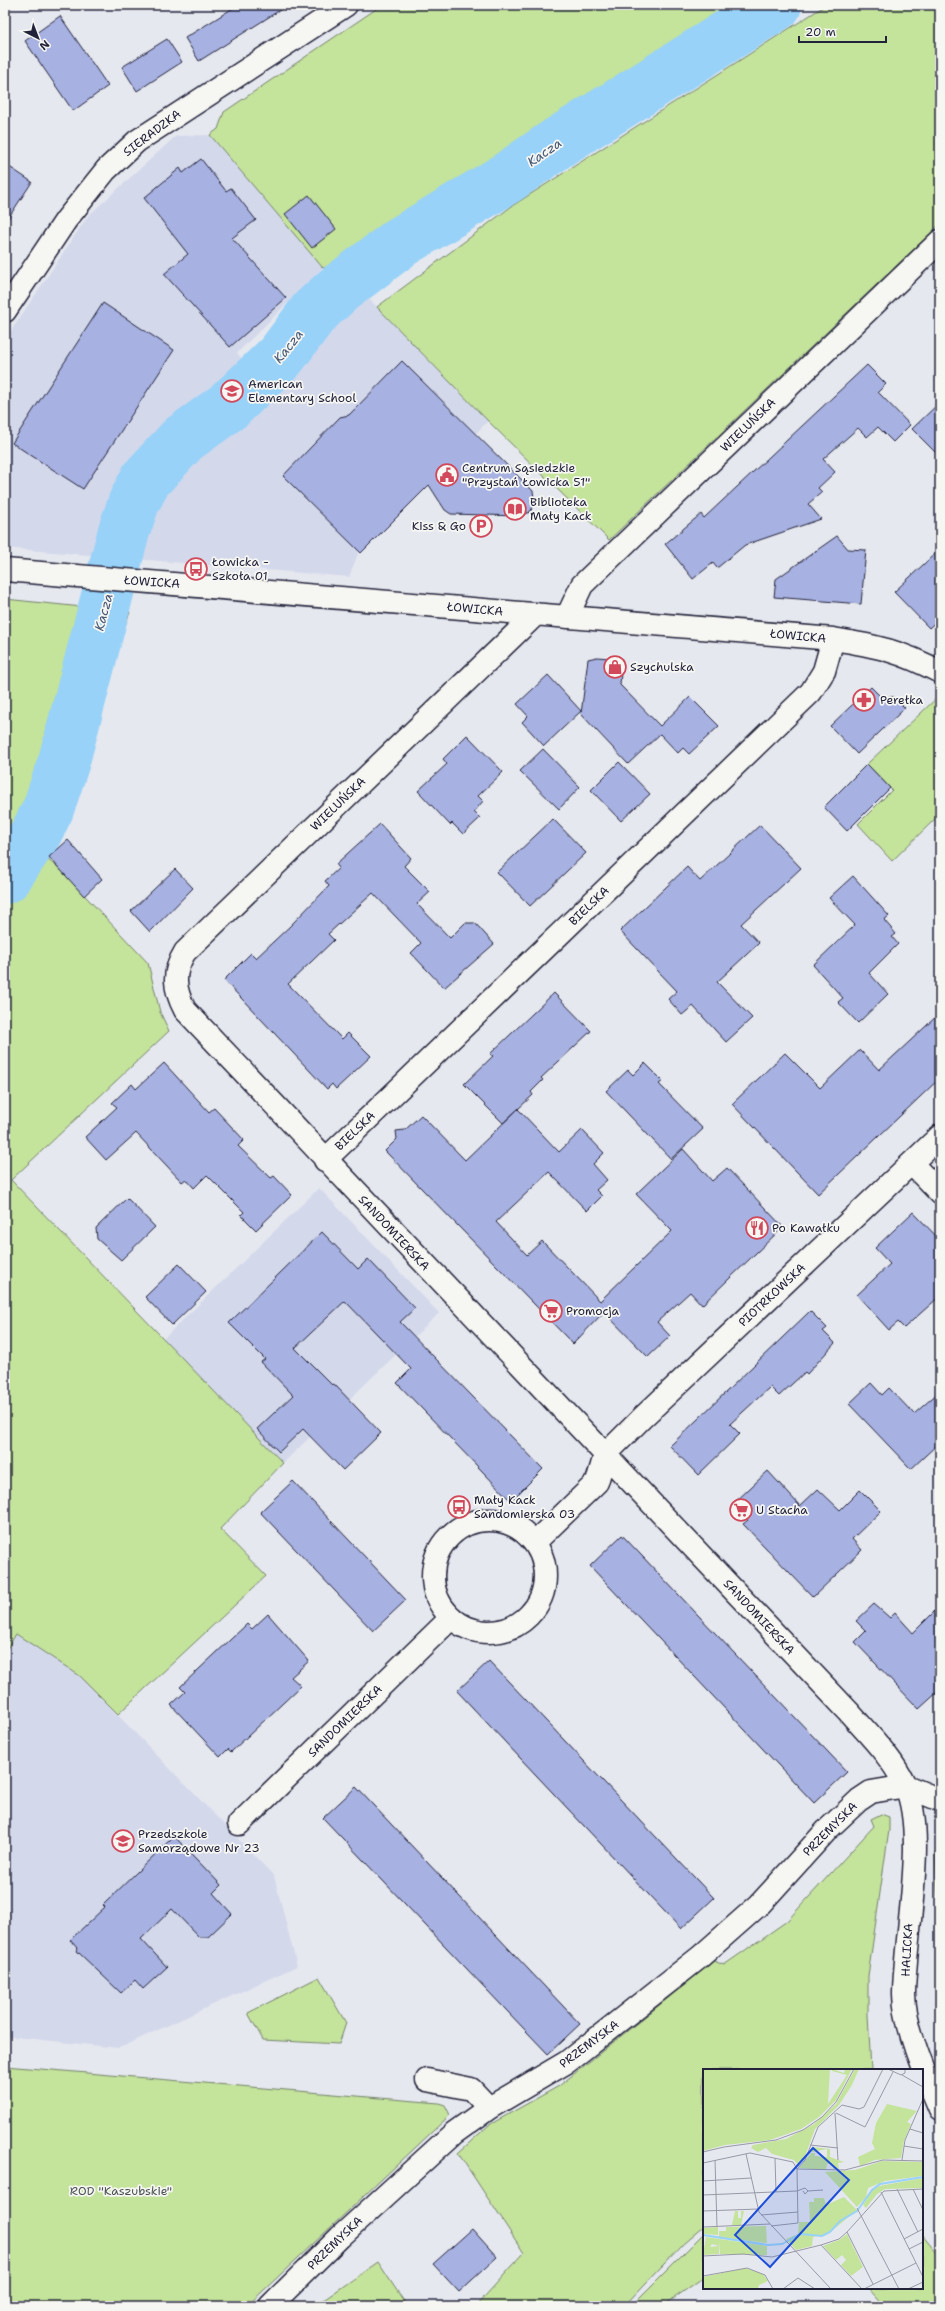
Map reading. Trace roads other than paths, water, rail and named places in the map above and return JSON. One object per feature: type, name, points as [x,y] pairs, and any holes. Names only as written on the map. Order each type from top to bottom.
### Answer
[{"type":"street","name":"SIERADZKA","points":[[5,311],[66,220],[106,170],[137,141],[346,5]]},
{"type":"street","name":"WIELUŃSKA","points":[[567,617],[582,585],[940,241]]},
{"type":"street","name":"ŁOWICKA","points":[[5,570],[833,640],[884,648],[911,656],[940,672]]},
{"type":"street","name":"WIELUŃSKA","points":[[185,1010],[178,997],[176,977],[177,965],[185,952],[536,614]]},
{"type":"street","name":"BIELSKA","points":[[325,1160],[811,692],[824,671],[833,640]]},
{"type":"street","name":"SANDOMIERSKA","points":[[185,1010],[325,1160],[848,1711],[881,1749],[906,1786]]},
{"type":"street","name":"PIOTRKOWSKA","points":[[605,1455],[940,1136]]},
{"type":"street","points":[[912,1164],[940,1193]]},
{"type":"street","points":[[535,1542],[597,1482],[605,1455]]},
{"type":"street","points":[[496,1520],[518,1527],[535,1542],[545,1564],[545,1588],[535,1610],[519,1624],[499,1632],[482,1632],[466,1628],[451,1618],[437,1598],[433,1575],[438,1552],[453,1533],[474,1522],[496,1520]]},
{"type":"street","name":"SANDOMIERSKA","points":[[239,1824],[451,1618]]},
{"type":"street","points":[[906,1786],[940,1800]]},
{"type":"street","name":"PRZEMYSKA","points":[[270,2306],[340,2237],[454,2133],[489,2108],[567,2062],[700,1957],[760,1904],[827,1830],[859,1800],[871,1792],[906,1786]]},
{"type":"street","name":"HALICKA","points":[[906,1786],[912,1812],[915,1850],[904,1996],[923,2067],[940,2110]]},
{"type":"street","points":[[427,2080],[471,2089],[489,2108]]},
{"type":"waterway","name":"Kacza","points":[[5,878],[36,833],[48,809],[64,761],[124,531],[134,502],[146,479],[183,439],[230,405],[281,356],[314,312],[339,289],[401,242],[504,180],[559,142],[776,5]]},
{"type":"place","name":"American Elementary School","points":[[232,391]]},
{"type":"place","name":"Centrum Sąsiedzkie \"Przystań Łowicka 51\"","points":[[447,475]]},
{"type":"place","name":"Biblioteka Mały Kack","points":[[515,509]]},
{"type":"place","name":"Kiss & Go","points":[[481,526]]},
{"type":"place","name":"Łowicka - Szkoła 01","points":[[196,569]]},
{"type":"place","name":"Szychulska","points":[[615,667]]},
{"type":"place","name":"Perełka","points":[[864,700]]},
{"type":"place","name":"Po Kawałku","points":[[757,1228]]},
{"type":"place","name":"Promocja","points":[[551,1311]]},
{"type":"place","name":"Mały Kack Sandomierska 03","points":[[459,1507]]},
{"type":"place","name":"U Stacha","points":[[741,1510]]},
{"type":"place","name":"Przedszkole Samorządowe Nr 23","points":[[123,1841]]},
{"type":"park label","name":"ROD \"Kaszubskie\"","points":[[121,2191]]}]
